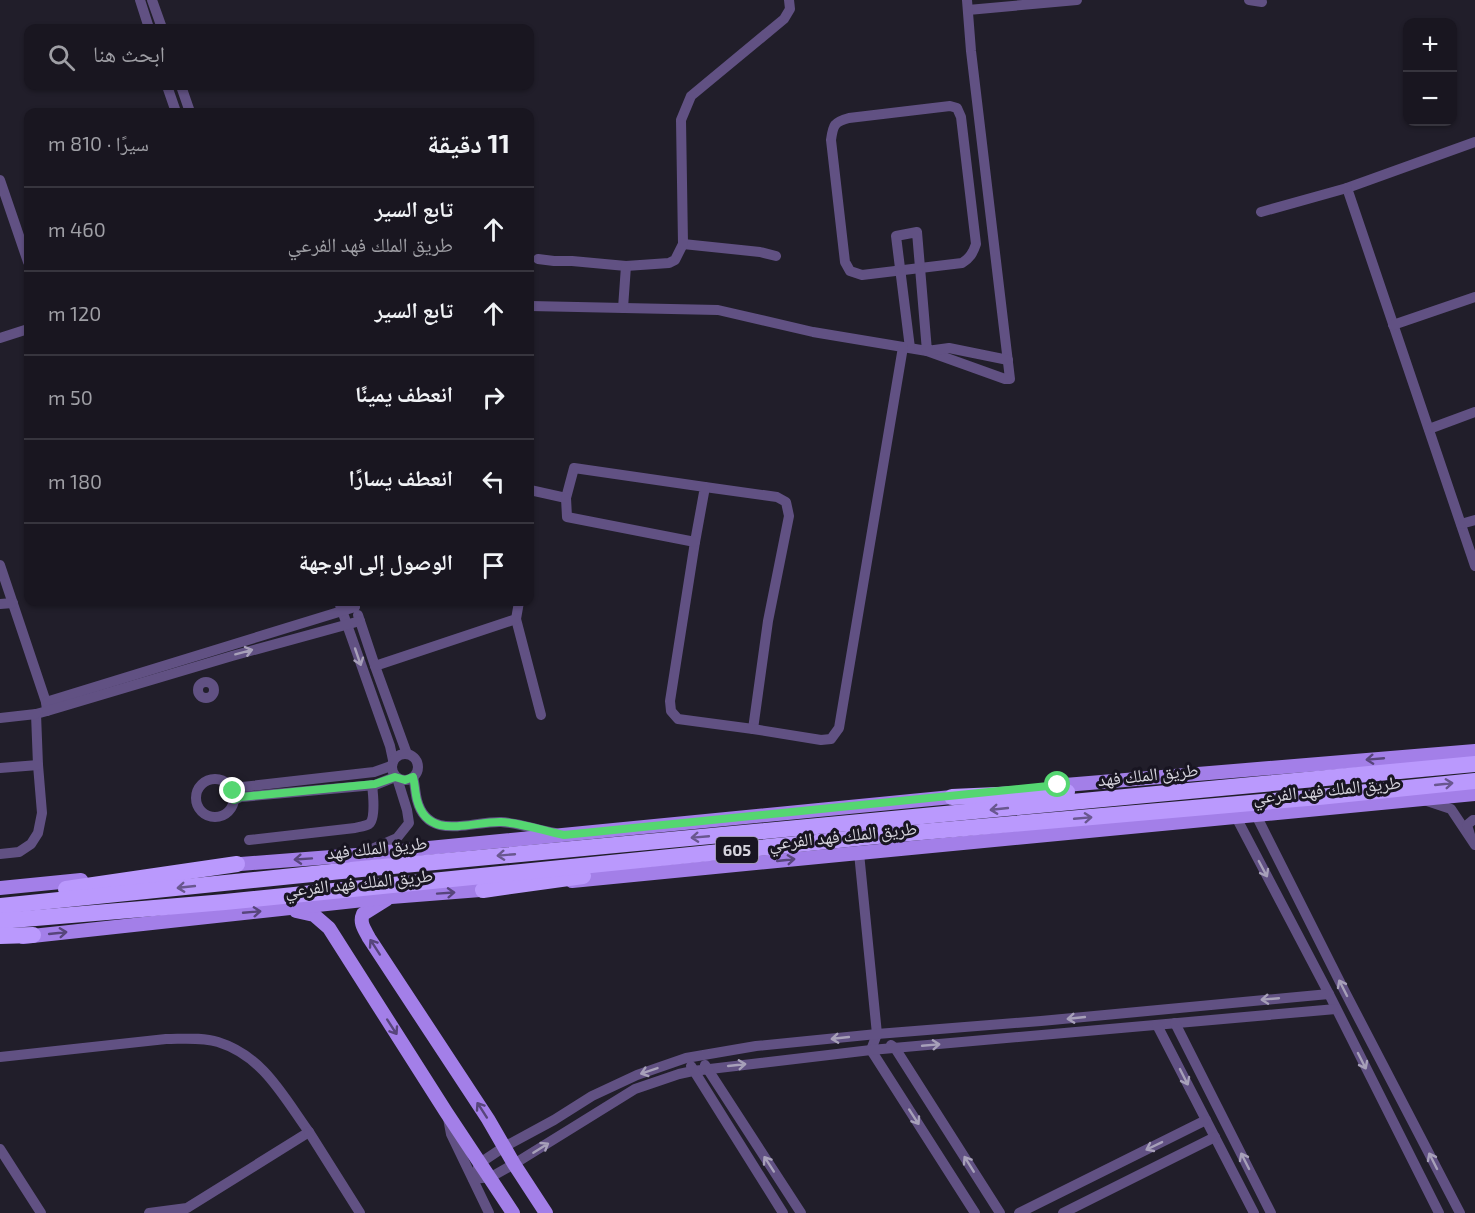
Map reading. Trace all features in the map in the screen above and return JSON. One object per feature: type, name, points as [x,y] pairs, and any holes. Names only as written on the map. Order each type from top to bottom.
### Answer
[{"type":"highway","name":"طريق الملك فهد","points":[[0,906],[361,869],[1475,764]]},
{"type":"highway","name":"طريق الملك فهد","points":[[0,921],[225,902],[798,844],[1475,781]]},
{"type":"highway","points":[[952,797],[1229,786]]},
{"type":"highway","points":[[483,890],[798,844]]},
{"type":"highway","points":[[0,898],[237,864]]},
{"type":"highway","points":[[0,938],[33,935]]},
{"type":"main road","name":"طريق الملك فهد الفرعي","points":[[0,888],[564,835],[1070,784],[1475,751]]},
{"type":"main road","name":"طريق الملك فهد الفرعي","points":[[33,935],[391,897],[1475,794]]},
{"type":"main road","points":[[391,897],[363,914],[361,924],[488,1119],[546,1213]]},
{"type":"main road","points":[[288,909],[314,915],[329,928],[513,1213]]},
{"type":"street","points":[[140,0],[148,24]]},
{"type":"street","points":[[152,0],[161,24]]},
{"type":"street","points":[[538,259],[626,266],[669,263],[675,260],[683,244],[681,120],[691,96],[784,19],[790,9],[789,0]]},
{"type":"street","points":[[534,306],[718,310],[813,332],[927,351],[1010,379],[967,5],[1077,0]]},
{"type":"street","points":[[1249,0],[1262,2]]},
{"type":"street","points":[[168,90],[175,108]]},
{"type":"street","points":[[182,90],[189,108]]},
{"type":"street","points":[[950,106],[957,108],[961,117],[976,244],[969,259],[962,263],[920,267],[862,275],[850,271],[845,262],[831,140],[832,127],[838,121],[950,106]]},
{"type":"street","points":[[1261,212],[1347,188],[1475,142]]},
{"type":"street","points":[[0,180],[24,250]]},
{"type":"street","points":[[1347,188],[1475,566]]},
{"type":"street","points":[[705,487],[670,701],[671,711],[678,719],[821,740],[831,739],[839,728],[907,348],[896,236],[917,232],[927,351]]},
{"type":"street","points":[[683,244],[760,252],[776,256]]},
{"type":"street","points":[[623,308],[626,266]]},
{"type":"street","points":[[1393,325],[1475,297]]},
{"type":"street","points":[[0,338],[24,330]]},
{"type":"street","points":[[927,351],[949,348],[1008,360]]},
{"type":"street","points":[[1429,429],[1475,412]]},
{"type":"street","points":[[695,542],[567,517],[566,498],[574,468],[777,497],[786,502],[789,516],[768,621],[753,729]]},
{"type":"street","points":[[534,491],[566,498]]},
{"type":"street","points":[[1461,524],[1475,520]]},
{"type":"street","points":[[0,565],[43,709],[38,765],[42,813],[38,833],[31,844],[19,852],[0,854]]},
{"type":"street","points":[[0,604],[13,603]]},
{"type":"street","points":[[200,660],[341,606],[390,746],[394,770],[409,823],[397,838],[357,855]]},
{"type":"street","points":[[355,606],[407,754]]},
{"type":"street","points":[[518,606],[516,619],[541,715]]},
{"type":"street","points":[[375,666],[516,619]]},
{"type":"street","points":[[0,718],[43,709],[200,660],[360,621]]},
{"type":"street","points":[[200,660],[205,684]]},
{"type":"street","points":[[230,785],[234,800],[231,809],[219,816],[206,814],[198,804],[197,795],[203,783],[211,779],[220,779],[242,788],[285,788],[341,788],[370,785],[394,770],[400,754],[407,754],[418,764],[417,772],[413,777],[405,780],[394,770],[374,772],[340,776],[285,788],[241,797],[234,800]]},
{"type":"street","points":[[0,768],[38,765]]},
{"type":"street","points":[[340,776],[341,788]]},
{"type":"street","points":[[413,777],[418,802],[425,816],[435,824],[446,826],[501,822],[564,835]]},
{"type":"street","points":[[249,840],[355,828],[370,824],[373,811],[369,806],[370,785]]},
{"type":"street","points":[[1421,799],[1451,809],[1473,842]]},
{"type":"street","points":[[1256,815],[1460,1213]]},
{"type":"street","points":[[1236,817],[1329,994],[1439,1213]]},
{"type":"street","points":[[1473,842],[1467,825],[1475,820]]},
{"type":"street","points":[[859,853],[878,1034],[871,1050]]},
{"type":"street","points":[[473,1179],[480,1163],[592,1096],[637,1075],[698,1055],[756,1046],[878,1034],[1329,994]]},
{"type":"street","points":[[473,1179],[491,1177],[635,1089],[693,1071],[871,1050],[1336,1009]]},
{"type":"street","points":[[1176,1023],[1271,1213]]},
{"type":"street","points":[[1157,1025],[1254,1213]]},
{"type":"street","points":[[878,1034],[895,1048],[1000,1213]]},
{"type":"street","points":[[0,1057],[166,1039],[216,1042],[245,1054],[264,1070],[309,1132],[360,1213]]},
{"type":"street","points":[[871,1050],[975,1213]]},
{"type":"street","points":[[698,1055],[801,1213]]},
{"type":"street","points":[[686,1058],[783,1213]]},
{"type":"street","points":[[446,1112],[452,1134],[489,1213]]},
{"type":"street","points":[[1019,1213],[1206,1120]]},
{"type":"street","points":[[149,1213],[188,1208],[309,1132]]},
{"type":"street","points":[[1063,1213],[1215,1137]]},
{"type":"street","points":[[0,1149],[42,1213]]},
{"type":"route","points":[[233,791],[234,800],[241,797],[375,784],[395,777],[409,780],[413,777],[418,802],[425,816],[435,824],[446,826],[501,822],[564,835],[1058,785]]}]
